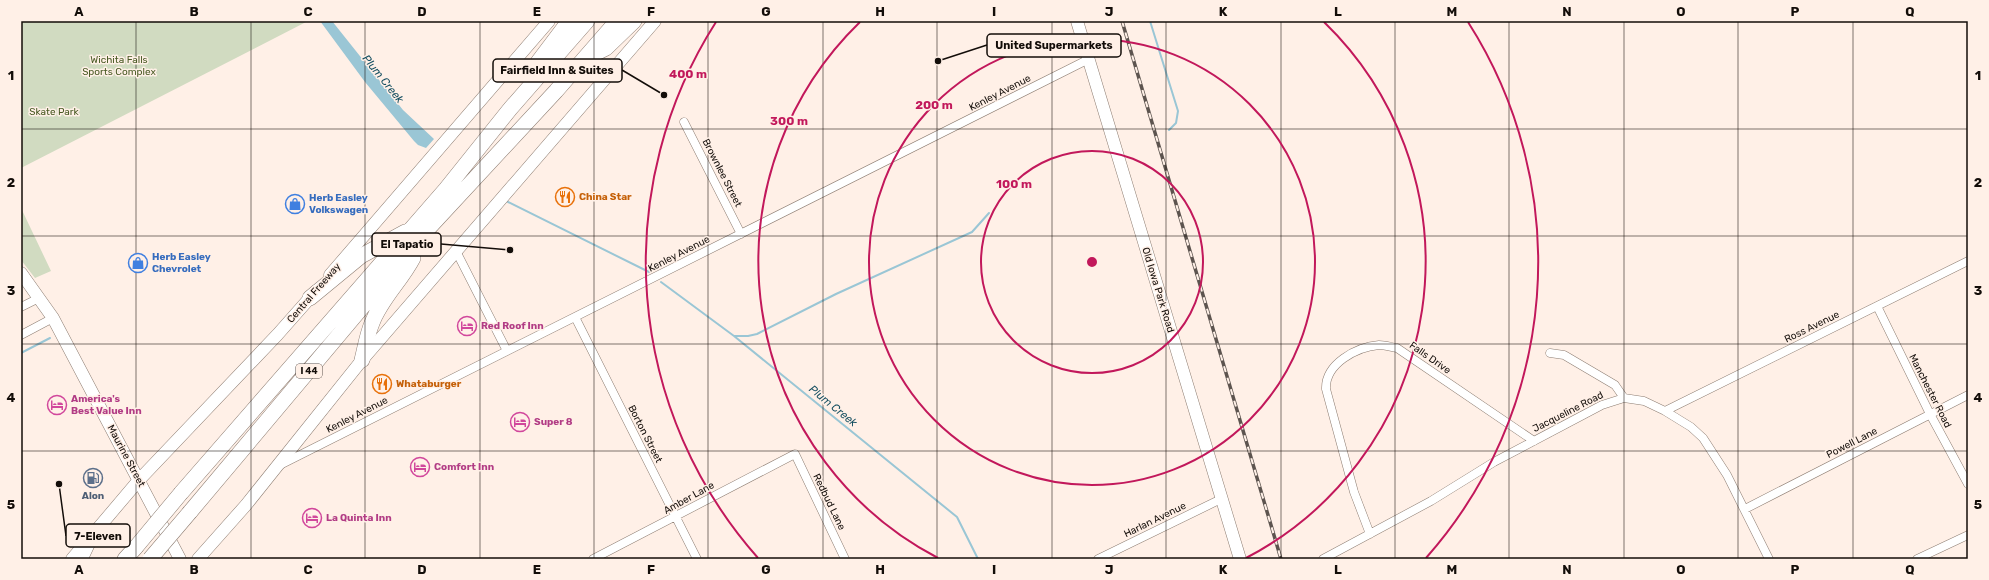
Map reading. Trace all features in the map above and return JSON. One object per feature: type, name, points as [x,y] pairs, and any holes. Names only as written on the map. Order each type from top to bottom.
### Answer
[{"type":"highway","points":[[510,109],[528,74],[569,21]]},
{"type":"highway","name":"I 44","points":[[150,559],[190,512],[420,228],[510,109],[587,21]]},
{"type":"highway","name":"I 44","points":[[125,559],[181,494],[420,228],[583,60],[617,21]]},
{"type":"highway","points":[[583,60],[606,48],[634,21]]},
{"type":"highway","points":[[310,298],[361,256],[420,228]]},
{"type":"highway","points":[[362,360],[371,324],[380,308],[407,269],[420,228]]},
{"type":"highway","points":[[80,559],[91,536]]},
{"type":"main road","name":"Central Freeway","points":[[72,559],[138,480],[274,338],[310,298],[549,21]]},
{"type":"main road","points":[[198,559],[246,506],[362,360],[655,21]]},
{"type":"main road","name":"Old Iowa Park Road","points":[[1077,21],[1240,559]]},
{"type":"main road","name":"Maurine Street","points":[[21,273],[53,318],[180,559]]},
{"type":"street","name":"Kenley Avenue","points":[[277,467],[1089,59]]},
{"type":"street","name":"Brownlee Street","points":[[684,122],[741,234]]},
{"type":"street","points":[[456,251],[507,351]]},
{"type":"street","name":"Ross Avenue","points":[[1664,411],[1968,261]]},
{"type":"street","points":[[21,307],[39,298]]},
{"type":"street","name":"Manchester Road","points":[[1877,306],[1930,414],[1968,484]]},
{"type":"street","name":"Borton Street","points":[[575,317],[676,516],[696,559]]},
{"type":"street","points":[[21,335],[53,318]]},
{"type":"street","name":"Falls Drive","points":[[1370,534],[1354,492],[1326,389],[1326,382],[1329,372],[1342,360],[1354,353],[1364,348],[1380,345],[1397,348],[1534,441]]},
{"type":"street","points":[[1550,353],[1564,355],[1615,385],[1624,398]]},
{"type":"street","name":"Powell Lane","points":[[1745,509],[1968,395]]},
{"type":"street","name":"Jacqueline Road","points":[[1322,559],[1432,501],[1494,462],[1602,405],[1624,398],[1644,401],[1664,411],[1691,427],[1707,442],[1719,459],[1769,559]]},
{"type":"street","name":"Amber Lane","points":[[593,559],[794,454]]},
{"type":"street","name":"Redbud Lane","points":[[794,454],[845,559]]},
{"type":"street","name":"Harlan Avenue","points":[[1098,559],[1221,499]]},
{"type":"street","points":[[1917,559],[1968,535]]},
{"type":"green space","name":"Wichita Falls Sports Complex","points":[[21,21],[308,21],[21,168]]},
{"type":"green space","points":[[21,208],[51,271],[35,278],[21,260]]},
{"type":"water","points":[[320,21],[332,21],[403,110],[434,139],[426,148],[418,145],[414,141],[365,82]]},
{"type":"waterway","points":[[1150,21],[1178,111],[1176,123],[1169,130]]},
{"type":"waterway","name":"Plum Creek","points":[[508,202],[649,272]]},
{"type":"waterway","points":[[734,336],[748,336],[757,334],[836,294],[972,232],[989,213]]},
{"type":"waterway","name":"Plum Creek","points":[[661,282],[734,336],[957,517],[978,559]]},
{"type":"waterway","points":[[21,353],[50,338]]},
{"type":"railway","points":[[1122,21],[1281,559]]},
{"type":"place","name":"United Supermarkets","points":[[938,61]]},
{"type":"place","name":"Fairfield Inn & Suites","points":[[664,95]]},
{"type":"place","name":"China Star","points":[[565,197]]},
{"type":"place","name":"Herb Easley Volkswagen","points":[[295,204]]},
{"type":"place","name":"El Tapatio","points":[[510,250]]},
{"type":"place","name":"Herb Easley Chevrolet","points":[[138,263]]},
{"type":"place","name":"Red Roof Inn","points":[[467,326]]},
{"type":"place","name":"Whataburger","points":[[382,384]]},
{"type":"place","name":"America's Best Value Inn","points":[[57,405]]},
{"type":"place","name":"Super 8","points":[[520,422]]},
{"type":"place","name":"Comfort Inn","points":[[420,467]]},
{"type":"place","name":"Alon","points":[[93,478]]},
{"type":"place","name":"7-Eleven","points":[[59,484]]},
{"type":"place","name":"La Quinta Inn","points":[[312,518]]},
{"type":"park label","name":"Skate Park","points":[[54,112]]}]
